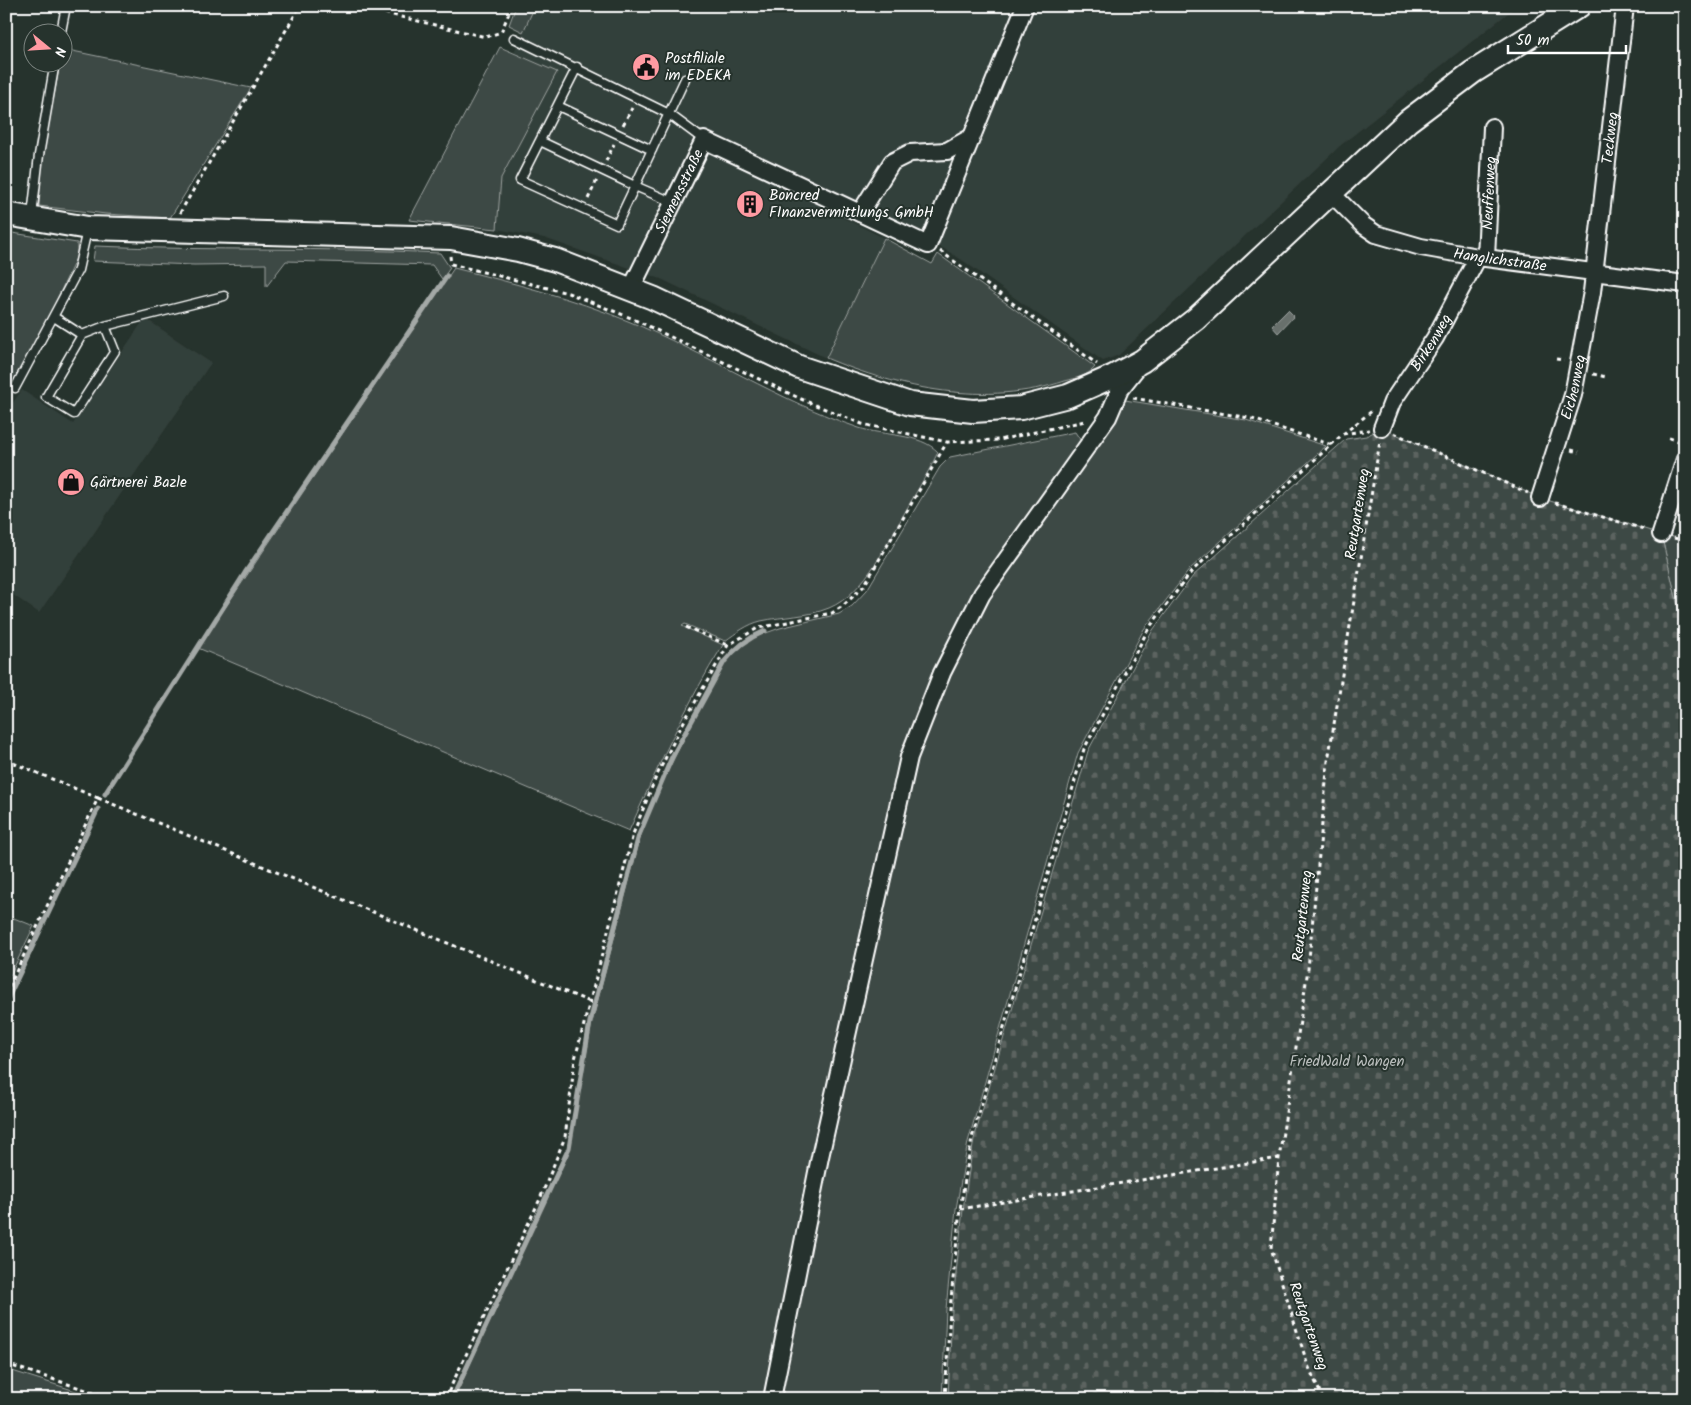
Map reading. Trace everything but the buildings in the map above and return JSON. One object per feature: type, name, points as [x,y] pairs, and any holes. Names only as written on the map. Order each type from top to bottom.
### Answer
[{"type":"street","points":[[928,245],[1025,6]]},
{"type":"street","points":[[772,1399],[820,1156],[909,757],[942,673],[982,594],[1108,417],[1116,386],[1142,361],[1196,319],[1408,121],[1473,72],[1579,6]]},
{"type":"street","name":"Teckweg","points":[[1594,272],[1625,6]]},
{"type":"street","name":"Neuffenweg","points":[[1482,258],[1492,127]]},
{"type":"street","points":[[860,213],[892,162],[910,154],[947,151],[970,138]]},
{"type":"street","name":"Siemensstraße","points":[[631,289],[704,140],[928,245]]},
{"type":"street","name":"Hanglichstraße","points":[[1331,193],[1363,225],[1376,234],[1420,247],[1482,258],[1685,284]]},
{"type":"street","points":[[6,214],[31,220],[88,228],[169,232],[451,238],[518,250],[555,260],[631,289],[799,367],[910,404],[973,411],[1021,408],[1116,386]]},
{"type":"street","name":"Birkenweg","points":[[1382,428],[1392,402],[1410,378],[1435,338],[1482,258]]},
{"type":"street","name":"Eichenweg","points":[[1540,498],[1573,395],[1594,272]]},
{"type":"street","points":[[1661,534],[1685,459]]},
{"type":"lane","points":[[63,22],[66,6]]},
{"type":"lane","points":[[514,38],[577,67],[669,114],[704,140]]},
{"type":"lane","points":[[577,67],[520,180],[617,224],[686,80]]},
{"type":"lane","points":[[31,220],[38,155],[53,72]]},
{"type":"lane","points":[[558,106],[652,150]]},
{"type":"lane","points":[[540,141],[672,202]]},
{"type":"lane","points":[[14,388],[78,270],[88,228]]},
{"type":"lane","points":[[105,326],[115,351],[74,414],[46,397],[82,335],[105,326],[224,296]]},
{"type":"lane","points":[[54,317],[82,335]]},
{"type":"path","points":[[169,232],[300,6]]},
{"type":"path","points":[[354,6],[486,36],[501,32],[512,6]]},
{"type":"path","points":[[583,209],[637,97]]},
{"type":"path","points":[[451,238],[448,250],[451,264],[568,293],[652,327],[801,399],[862,424],[947,442],[998,440],[1108,417]]},
{"type":"path","points":[[928,245],[944,253],[1116,386],[1249,418],[1332,444]]},
{"type":"path","points":[[652,327],[655,319]]},
{"type":"path","points":[[945,1399],[950,1309],[960,1209],[972,1138],[1084,749],[1149,628],[1192,571],[1343,434],[1376,407],[1392,402]]},
{"type":"path","points":[[1343,434],[1382,428]]},
{"type":"path","name":"Reutgartenweg","points":[[1323,1399],[1307,1363],[1271,1248],[1279,1158],[1308,970],[1328,761],[1382,428]]},
{"type":"path","points":[[1669,438],[1685,443]]},
{"type":"path","points":[[445,1399],[540,1199],[565,1137],[575,1059],[634,834],[660,769],[728,645],[758,628],[824,615],[844,605],[864,586],[880,562],[947,442]]},
{"type":"path","points":[[686,626],[728,645]]},
{"type":"path","points":[[6,760],[590,1002]]},
{"type":"path","points":[[6,993],[98,798]]},
{"type":"path","points":[[960,1209],[1279,1158]]},
{"type":"path","points":[[6,1364],[114,1399]]},
{"type":"shaded area","points":[[535,6],[1517,6],[1341,145],[1119,355],[1103,361],[962,260],[936,244],[845,203],[838,215],[884,238],[826,358],[661,279],[544,238],[497,229],[501,178],[556,72],[514,52]]},
{"type":"shaded area","points":[[1288,310],[1294,316],[1278,333],[1272,326]]},
{"type":"shaded area","points":[[145,318],[211,363],[39,613],[6,590],[6,412],[22,390],[73,424]]},
{"type":"green space","points":[[516,6],[535,6],[523,32],[509,25]]},
{"type":"green space","points":[[500,47],[557,72],[501,178],[497,229],[409,220]]},
{"type":"green space","points":[[72,51],[251,88],[170,218],[106,214],[39,206],[42,161],[58,72],[72,72]]},
{"type":"green space","points":[[6,232],[77,243],[77,256],[40,336],[6,395]]},
{"type":"green space","points":[[884,238],[932,264],[938,254],[1095,367],[1089,373],[1082,376],[1035,389],[1005,393],[974,393],[913,386],[854,369],[826,358]]},
{"type":"green space","points":[[95,246],[440,253],[450,268],[442,279],[432,265],[286,261],[266,287],[266,264],[194,265],[93,261]]},
{"type":"green space","points":[[454,268],[498,279],[607,313],[686,347],[772,391],[829,417],[869,431],[921,441],[938,452],[876,563],[866,578],[842,601],[829,608],[812,613],[756,622],[725,641],[685,624],[682,626],[723,645],[685,713],[629,831],[198,648]]},
{"type":"green space","points":[[1125,400],[1246,420],[1326,446],[1190,569],[1144,629],[1078,753],[968,1142],[956,1209],[946,1309],[942,1399],[779,1399],[834,1119],[915,757],[963,643],[987,600],[1114,419]]},
{"type":"green space","name":"FriedWald Wangen","points":[[1382,428],[1540,498],[1661,534],[1685,636],[1685,1399],[948,1399],[952,1310],[963,1209],[974,1139],[1088,751],[1153,630],[1193,576],[1346,439],[1366,436]]},
{"type":"green space","points":[[1075,432],[1081,441],[971,602],[935,675],[768,1399],[454,1399],[569,1151],[592,1022],[641,835],[656,795],[706,694],[725,662],[749,639],[780,628],[839,614],[852,606],[867,590],[940,467],[950,457]]},
{"type":"green space","points":[[1661,534],[1685,540],[1685,636]]},
{"type":"green space","points":[[6,915],[34,926],[6,984]]},
{"type":"green space","points":[[6,1369],[101,1399],[6,1399]]},
{"type":"waterway","points":[[105,794],[245,573],[447,276]]},
{"type":"waterway","points":[[452,1399],[569,1148],[590,1022],[639,835],[672,757],[724,662],[743,644],[765,631]]},
{"type":"waterway","points":[[6,1002],[98,809]]},
{"type":"place","name":"Postfiliale im EDEKA","points":[[646,67]]},
{"type":"place","name":"Boncred FInanzvermittlungs GmbH","points":[[750,204]]},
{"type":"place","name":"Gärtnerei Bazle","points":[[71,482]]}]
